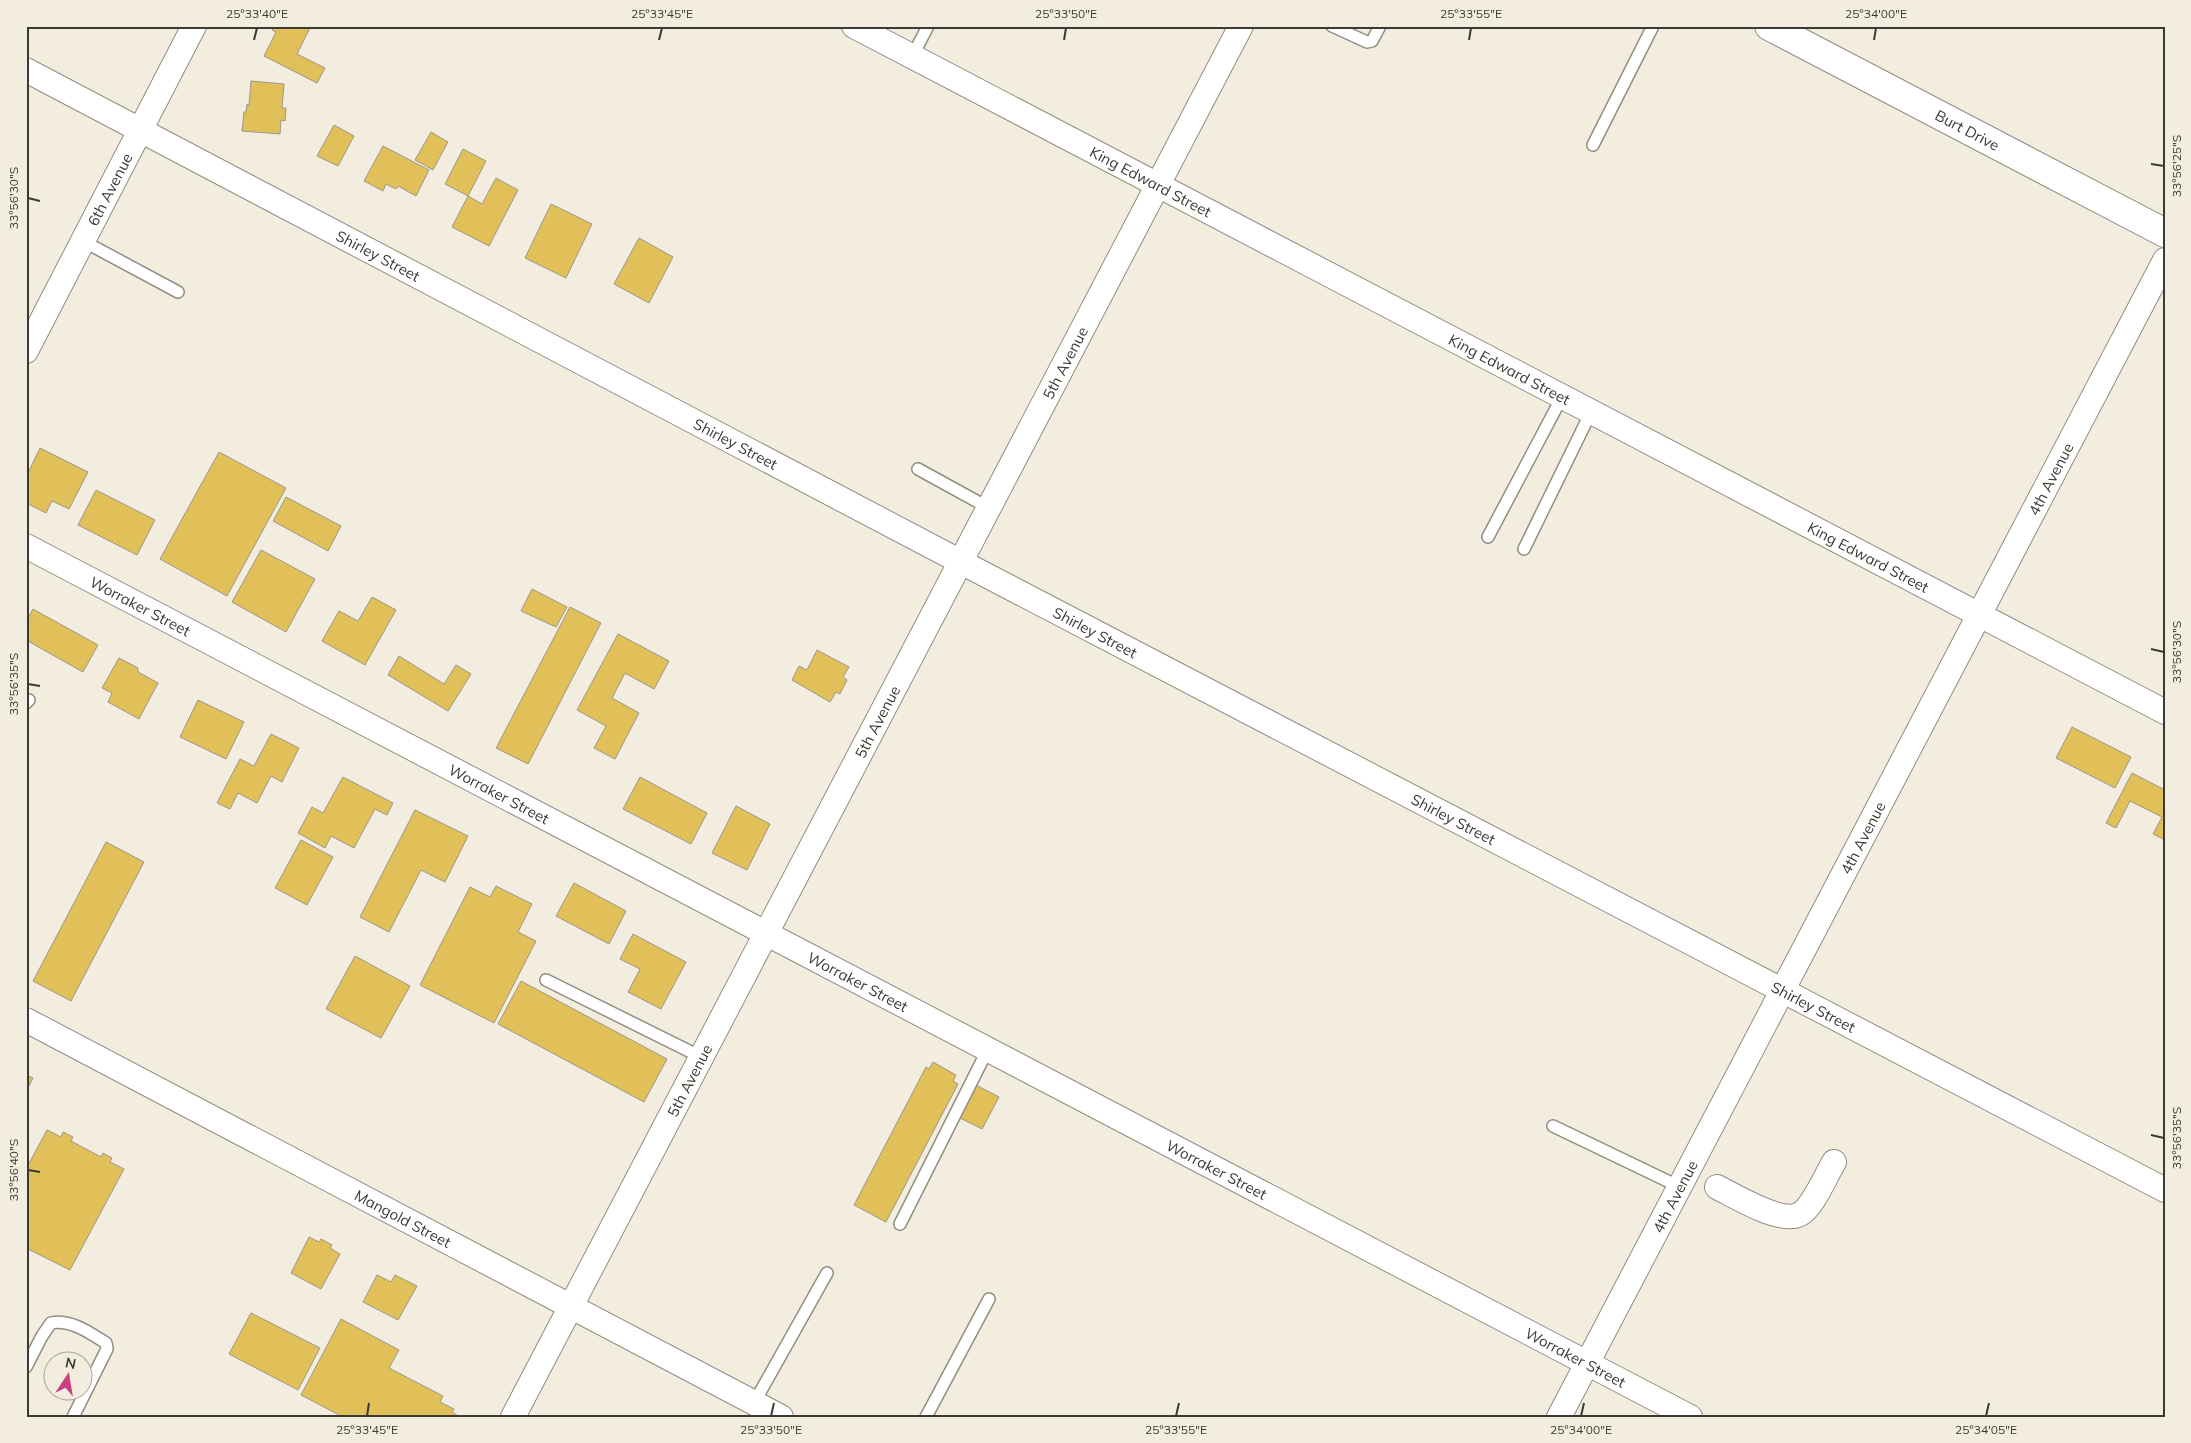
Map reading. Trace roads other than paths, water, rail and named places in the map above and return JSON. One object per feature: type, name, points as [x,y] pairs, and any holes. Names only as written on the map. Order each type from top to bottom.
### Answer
[{"type":"street","name":"6th Avenue","points":[[26,351],[194,26]]},
{"type":"street","name":"King Edward Street","points":[[854,26],[2165,712]]},
{"type":"street","name":"5th Avenue","points":[[513,1417],[1241,26]]},
{"type":"street","name":"Burt Drive","points":[[1769,26],[2165,233]]},
{"type":"street","name":"Shirley Street","points":[[26,70],[961,562],[2165,1190]]},
{"type":"street","name":"4th Avenue","points":[[1559,1417],[2165,260]]},
{"type":"street","name":"Worraker Street","points":[[26,546],[1690,1417]]},
{"type":"street","name":"Mangold Street","points":[[26,1020],[781,1417]]},
{"type":"street","points":[[1717,1187],[1773,1214],[1788,1217],[1800,1215],[1808,1207],[1834,1162]]},
{"type":"lane","points":[[912,57],[928,26]]},
{"type":"lane","points":[[1332,26],[1367,42],[1374,38],[1380,26]]},
{"type":"lane","points":[[1593,145],[1653,26]]},
{"type":"lane","points":[[83,241],[178,292]]},
{"type":"lane","points":[[1488,537],[1562,397]]},
{"type":"lane","points":[[1524,549],[1591,412]]},
{"type":"lane","points":[[918,469],[988,508]]},
{"type":"lane","points":[[546,980],[701,1057]]},
{"type":"lane","points":[[900,1224],[988,1049]]},
{"type":"lane","points":[[1553,1126],[1680,1187]]},
{"type":"lane","points":[[754,1403],[828,1273]]},
{"type":"lane","points":[[926,1417],[989,1299]]},
{"type":"lane","points":[[26,1367],[51,1323],[72,1324],[106,1344],[107,1349],[74,1417]]}]
